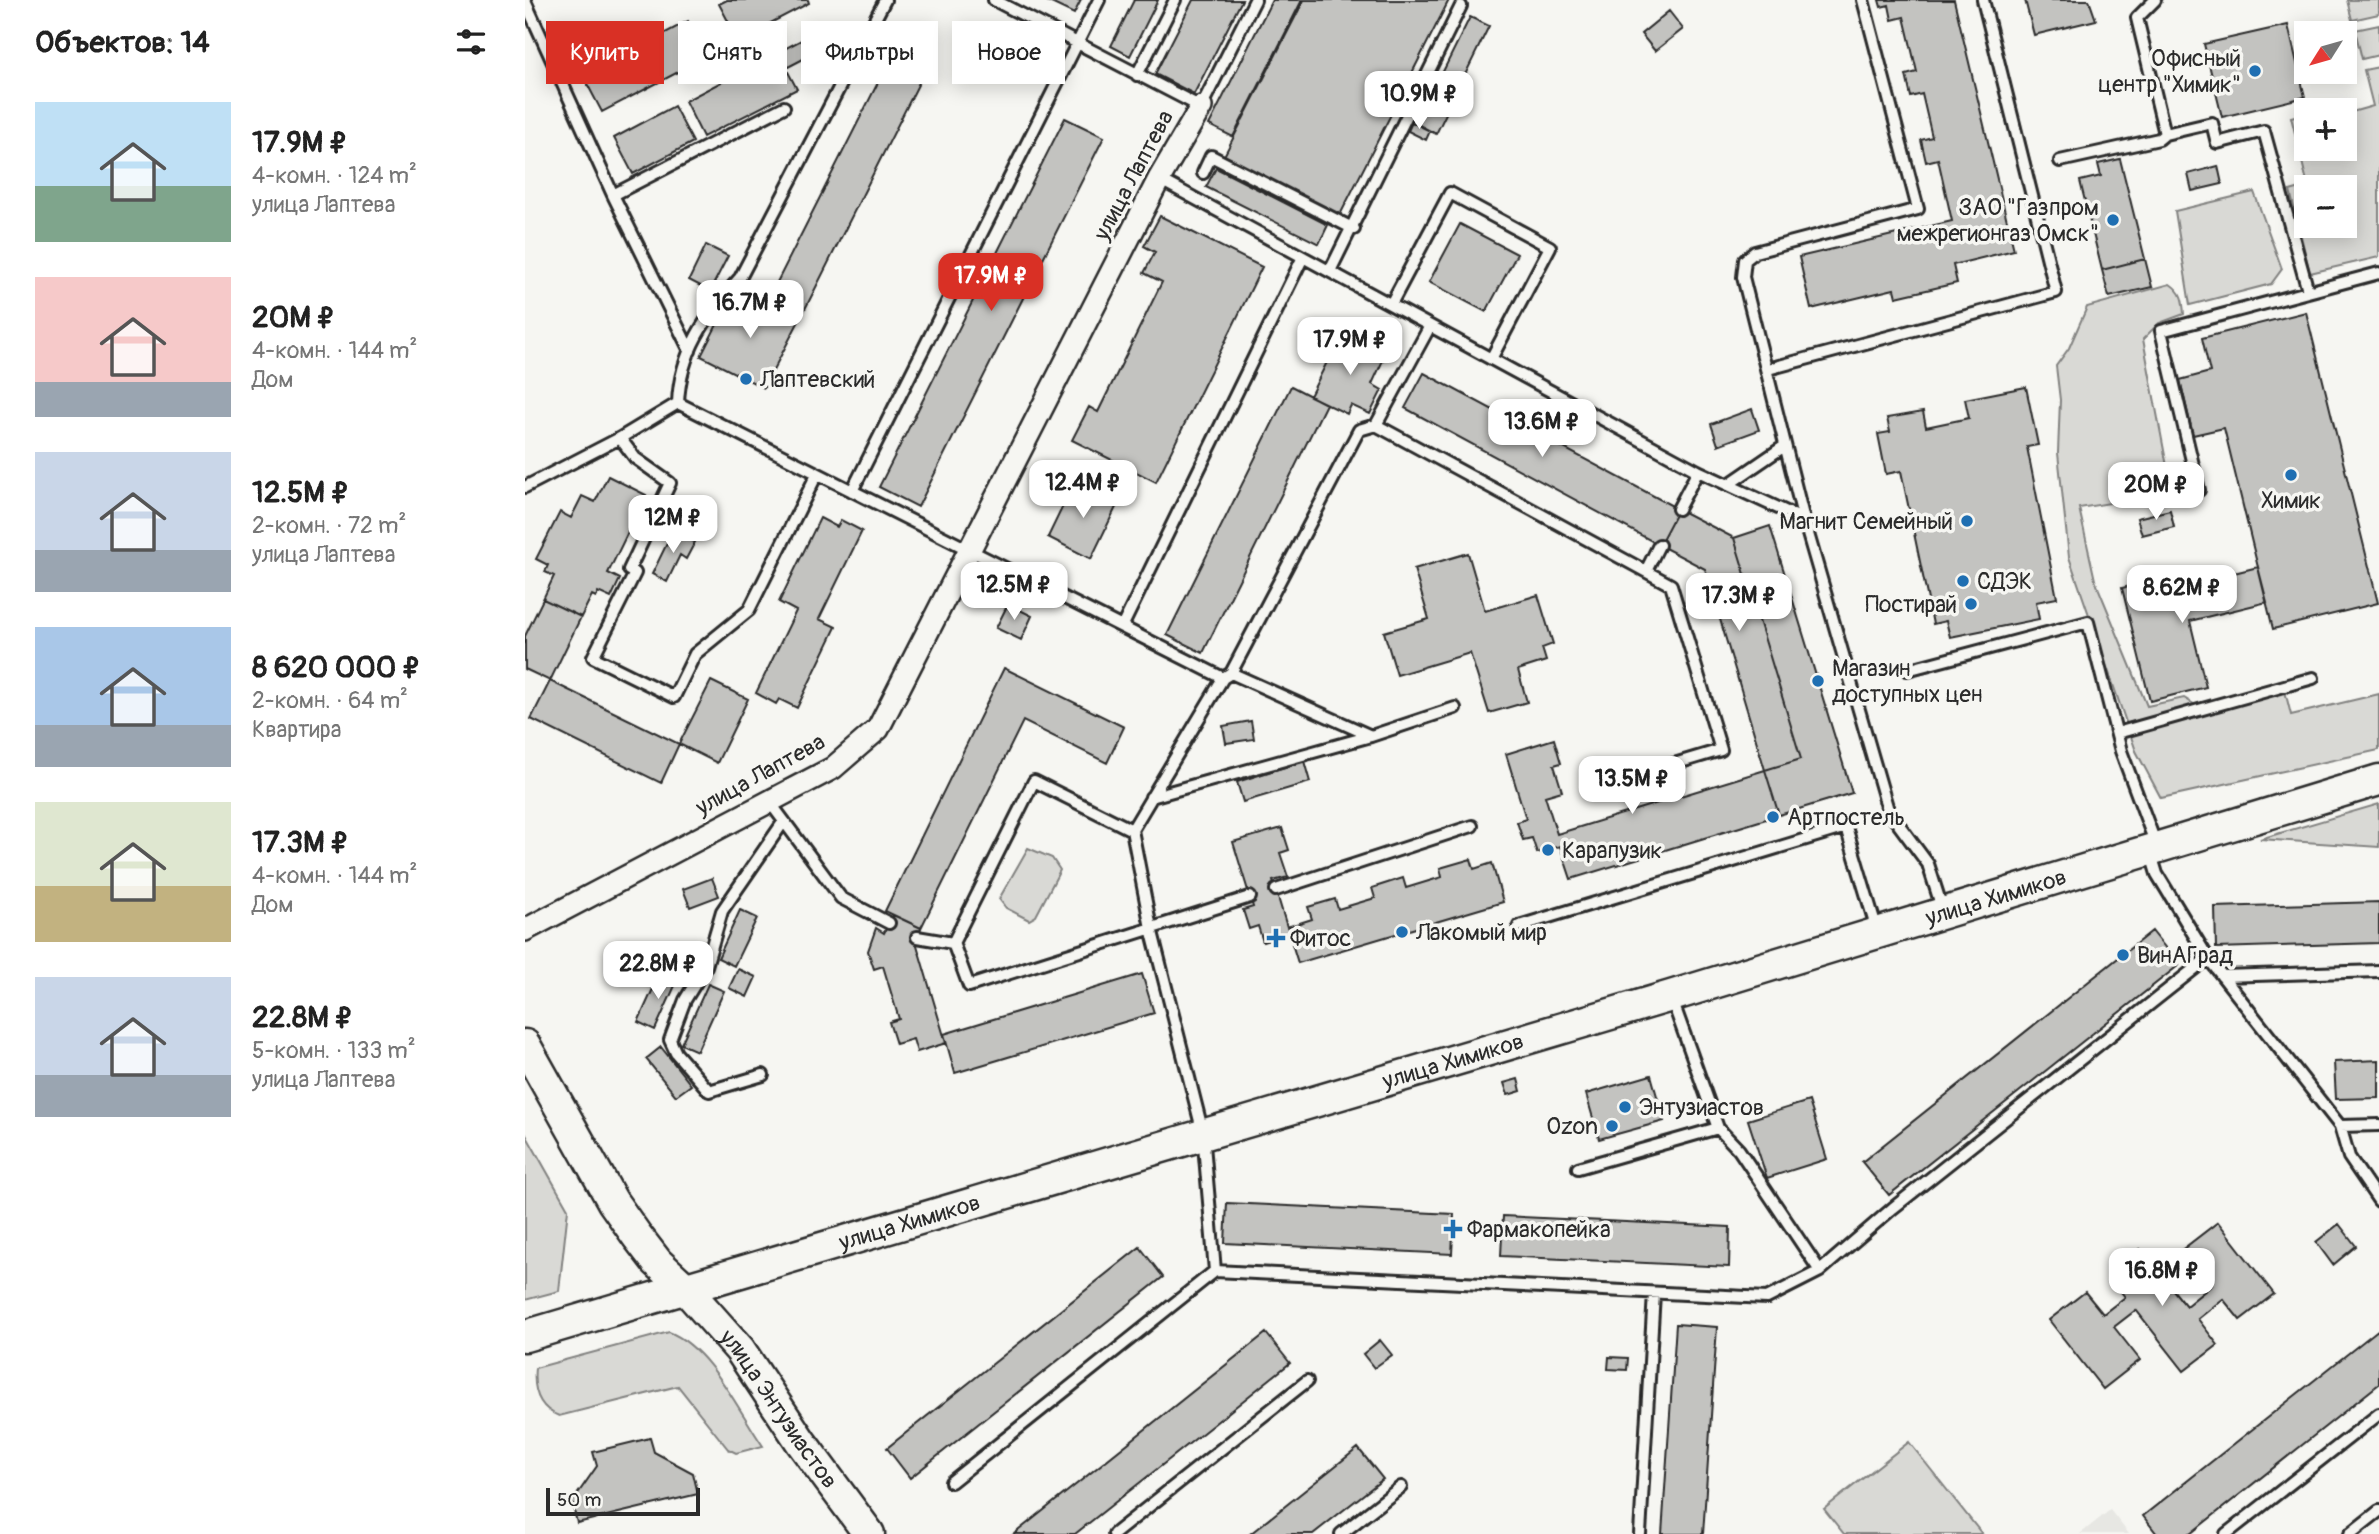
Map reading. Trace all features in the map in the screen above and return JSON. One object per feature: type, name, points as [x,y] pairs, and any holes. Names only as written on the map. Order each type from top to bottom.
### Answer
[{"type":"main road","name":"улица Химиков","points":[[525,1336],[1671,996],[2153,846],[2379,780]]},
{"type":"main road","name":"улица Энтузиастов","points":[[525,1045],[613,1202],[657,1262],[685,1288],[740,1350],[801,1442],[869,1534]]},
{"type":"street","name":"улица Лаптева","points":[[525,930],[833,768],[878,729],[1159,179],[1201,107]]},
{"type":"lane","points":[[678,403],[680,373],[689,351],[715,306],[740,278],[885,0]]},
{"type":"lane","points":[[994,0],[1201,107],[1255,0]]},
{"type":"lane","points":[[852,491],[1099,0]]},
{"type":"lane","points":[[1137,75],[1175,0]]},
{"type":"lane","points":[[1863,0],[1918,209],[1755,252],[1745,260],[1743,277],[1783,426],[1783,447],[1888,810],[1928,864],[1943,911]]},
{"type":"lane","points":[[1768,369],[2056,292],[1983,0]]},
{"type":"lane","points":[[2155,0],[2137,18],[2165,135]]},
{"type":"lane","points":[[525,1],[613,195],[689,351]]},
{"type":"lane","points":[[1330,271],[1354,229],[1461,6]]},
{"type":"lane","points":[[613,195],[784,107]]},
{"type":"lane","points":[[2060,160],[2159,139],[2212,123],[2217,143],[2264,131],[2308,291]]},
{"type":"lane","points":[[1203,173],[1211,156],[1354,229]]},
{"type":"lane","points":[[1159,179],[1699,471],[1804,520]]},
{"type":"lane","points":[[1391,304],[1450,193],[1550,247],[1490,359]]},
{"type":"lane","points":[[1122,627],[1303,257]]},
{"type":"lane","points":[[2199,490],[2161,331],[2379,273]]},
{"type":"lane","points":[[1216,1271],[1203,1133],[1151,928],[1132,830],[1227,676],[1359,430],[1375,425],[1430,326]]},
{"type":"lane","points":[[525,487],[620,438],[678,403]]},
{"type":"lane","points":[[678,403],[1122,627],[1227,676],[1371,736]]},
{"type":"lane","points":[[1375,425],[1671,585],[1721,750],[1597,787]]},
{"type":"lane","points":[[620,438],[635,458],[670,484],[629,570],[635,573],[593,657],[674,696],[695,654],[749,610],[817,474]]},
{"type":"lane","points":[[1729,485],[1783,447]]},
{"type":"lane","points":[[1678,509],[1699,471]]},
{"type":"lane","points":[[1646,571],[1659,545]]},
{"type":"lane","points":[[1907,670],[2088,622],[2117,733],[2153,846],[2157,874],[2208,958],[2340,1126],[2349,1157],[2379,1201]]},
{"type":"lane","points":[[2117,733],[2313,678]]},
{"type":"lane","points":[[1151,797],[1371,736],[1455,708]]},
{"type":"lane","points":[[1132,830],[1034,781],[953,943],[969,986],[1250,897]]},
{"type":"lane","points":[[769,801],[841,898],[889,923]]},
{"type":"lane","points":[[763,1075],[709,1091],[676,1053],[670,1040],[685,1000],[706,966],[722,911],[784,821]]},
{"type":"lane","points":[[1276,890],[1472,827]]},
{"type":"lane","points":[[1519,926],[1846,827],[1877,931]]},
{"type":"lane","points":[[917,937],[953,943]]},
{"type":"lane","points":[[951,1482],[1216,1271],[1767,1298],[1820,1271],[1893,1208],[2208,958]]},
{"type":"lane","points":[[2222,976],[2379,971]]},
{"type":"lane","points":[[1671,996],[1718,1128],[1739,1150],[1820,1271]]},
{"type":"lane","points":[[2340,1126],[2379,1125]]},
{"type":"lane","points":[[1578,1167],[1718,1128]]},
{"type":"lane","points":[[1640,1534],[1654,1293]]},
{"type":"lane","points":[[1114,1534],[1307,1381]]},
{"type":"lane","points":[[2226,1534],[2379,1413]]},
{"type":"lane","points":[[1341,1534],[1401,1487]]},
{"type":"lane","points":[[2350,1534],[2379,1511]]},
{"type":"shaded area","points":[[2347,0],[2379,0],[2379,14],[2352,20]]},
{"type":"shaded area","points":[[2379,25],[2379,55],[2362,59],[2357,30]]},
{"type":"shaded area","points":[[2379,67],[2379,257],[2310,273],[2301,238],[2357,238],[2357,175],[2305,175],[2302,161],[2357,161],[2357,111],[2373,106],[2364,70]]},
{"type":"shaded area","points":[[2294,190],[2294,207],[2290,191]]},
{"type":"shaded area","points":[[2254,192],[2282,269],[2271,284],[2190,305],[2175,211]]},
{"type":"shaded area","points":[[2170,284],[2181,297],[2184,314],[2159,323],[2143,339],[2172,493],[2079,508],[2095,580],[2147,706],[2184,698],[2202,709],[2284,687],[2291,715],[2379,694],[2379,750],[2161,798],[2136,751],[2069,557],[2058,453],[2060,400],[2056,366],[2069,348],[2087,307]]},
{"type":"shaded area","points":[[2379,804],[2379,847],[2260,839]]},
{"type":"shaded area","points":[[1028,848],[1052,858],[1060,870],[1036,916],[1029,920],[1006,908],[999,899]]},
{"type":"shaded area","points":[[525,1133],[568,1209],[559,1291],[525,1300]]},
{"type":"shaded area","points":[[669,1332],[684,1340],[710,1366],[763,1446],[736,1453],[728,1449],[678,1386],[559,1416],[546,1408],[538,1397],[535,1368]]},
{"type":"shaded area","points":[[1909,1442],[1982,1534],[1844,1534],[1824,1509]]},
{"type":"shaded area","points":[[2110,1510],[2129,1534],[2080,1534]]},
{"type":"building","points":[[727,0],[808,0],[809,3],[774,21],[728,21],[719,4]]},
{"type":"building","points":[[1045,0],[1081,0],[1074,14]]},
{"type":"building","points":[[1134,0],[1158,0],[1130,56],[1111,46]]},
{"type":"building","points":[[1193,0],[1242,0],[1194,94],[1155,74]]},
{"type":"building","points":[[1272,0],[1302,0],[1233,137],[1209,125]]},
{"type":"building","points":[[1304,0],[1449,0],[1340,215],[1224,156]]},
{"type":"building","points":[[1879,0],[1954,0],[2014,250],[1953,265],[1957,283],[1896,297],[1894,289],[1811,309],[1799,257],[1952,221],[1938,159],[1926,162],[1921,140],[1932,137],[1922,94],[1911,97],[1906,75],[1917,72],[1904,17],[1892,20],[1889,5],[1881,7]]},
{"type":"building","points":[[2025,0],[2089,0],[2096,20],[2034,35]]},
{"type":"building","points":[[1669,11],[1683,29],[1655,51],[1641,34]]},
{"type":"building","points":[[1470,17],[1489,26],[1436,134],[1417,124]]},
{"type":"building","name":"Офисный центр \"Химик\"","points":[[2288,25],[2294,50],[2294,84],[2302,84],[2305,97],[2222,117],[2204,44]]},
{"type":"building","points":[[678,26],[678,72],[664,80],[664,34]]},
{"type":"building","points":[[801,40],[801,60],[787,67],[787,47]]},
{"type":"building","points":[[787,70],[797,89],[703,137],[685,101],[717,84],[787,84]]},
{"type":"building","points":[[587,84],[655,84],[602,112]]},
{"type":"building","points":[[877,84],[918,84],[800,319],[767,302]]},
{"type":"building","points":[[674,106],[693,142],[633,174],[614,138]]},
{"type":"building","points":[[1065,118],[1104,137],[918,507],[879,487]]},
{"type":"building","points":[[1412,122],[1430,131],[1426,140],[1408,131]]},
{"type":"building","name":"ЗАО \"Газпром межрегионгаз Омск\"","points":[[2120,159],[2145,259],[2102,270],[2080,181],[2101,176],[2098,164]]},
{"type":"building","points":[[2218,166],[2222,184],[2192,191],[2188,174]]},
{"type":"building","points":[[1216,168],[1328,225],[1319,244],[1206,187]]},
{"type":"building","points":[[1160,216],[1262,267],[1156,482],[1072,440],[1089,407],[1098,412],[1162,282],[1144,273],[1155,252],[1144,246]]},
{"type":"building","points":[[1460,224],[1517,254],[1486,312],[1429,282]]},
{"type":"building","points":[[706,245],[728,256],[710,291],[689,280]]},
{"type":"building","points":[[2145,259],[2152,287],[2109,297],[2102,270]]},
{"type":"building","points":[[732,295],[762,311],[767,302],[800,319],[764,388],[701,356]]},
{"type":"building","name":"Химик","points":[[2306,312],[2378,603],[2273,629],[2224,428],[2193,435],[2180,380],[2210,372],[2202,338]]},
{"type":"building","points":[[1341,334],[1385,356],[1372,384],[1382,390],[1370,414],[1351,405],[1347,414],[1310,396]]},
{"type":"building","points":[[1424,373],[1678,509],[1659,545],[1405,408]]},
{"type":"building","points":[[1291,386],[1326,404],[1203,653],[1167,635]]},
{"type":"building","points":[[2026,387],[2038,445],[2027,447],[2057,598],[2036,602],[2039,619],[1950,637],[1946,621],[1933,624],[1901,471],[1886,474],[1878,434],[1890,432],[1887,418],[1923,412],[1926,427],[1969,418],[1965,399]]},
{"type":"building","points":[[1752,409],[1759,430],[1718,445],[1711,424]]},
{"type":"building","points":[[608,476],[646,495],[608,573],[620,579],[611,598],[598,592],[596,597],[592,595],[581,617],[543,599],[554,576],[545,572],[548,565],[536,559],[560,512],[571,518],[582,496],[595,502]]},
{"type":"building","points":[[1075,481],[1119,501],[1091,559],[1048,537]]},
{"type":"building","points":[[1678,509],[1734,538],[1801,759],[1765,770],[1705,569],[1659,545]]},
{"type":"building","points":[[2170,510],[2174,527],[2142,535],[2137,518]]},
{"type":"building","points":[[820,518],[837,527],[841,520],[862,531],[819,619],[836,627],[797,708],[779,699],[776,704],[756,693],[796,611],[779,602]]},
{"type":"building","points":[[1770,526],[1852,793],[1779,815],[1765,770],[1801,759],[1734,538]]},
{"type":"building","points":[[673,531],[695,542],[686,559],[680,555],[667,582],[652,574]]},
{"type":"building","points":[[1468,553],[1485,611],[1538,595],[1553,644],[1542,648],[1546,661],[1518,670],[1527,702],[1489,713],[1470,653],[1397,675],[1384,632],[1429,619],[1414,569]]},
{"type":"building","points":[[2258,567],[2267,602],[2190,621],[2206,687],[2150,701],[2122,588],[2179,574],[2182,586]]},
{"type":"building","points":[[543,599],[581,617],[550,681],[525,669],[525,636]]},
{"type":"building","points":[[1008,604],[1032,616],[1021,640],[996,628]]},
{"type":"building","points":[[1004,668],[1124,727],[1107,763],[1023,721],[921,928],[885,911]]},
{"type":"building","points":[[550,681],[679,744],[661,783],[531,719]]},
{"type":"building","points":[[711,681],[748,699],[717,763],[679,744]]},
{"type":"building","points":[[1251,721],[1254,739],[1226,743],[1223,726]]},
{"type":"building","points":[[1554,739],[1561,763],[1554,765],[1562,791],[1545,796],[1557,834],[1765,770],[1779,815],[1571,879],[1560,846],[1537,853],[1532,838],[1523,840],[1517,822],[1526,819],[1506,754]]},
{"type":"building","points":[[1304,761],[1310,782],[1243,802],[1237,782]]},
{"type":"building","points":[[1282,828],[1289,850],[1280,853],[1288,877],[1273,881],[1287,927],[1312,919],[1308,907],[1335,899],[1338,909],[1375,898],[1372,888],[1403,878],[1406,888],[1442,877],[1440,868],[1471,859],[1474,869],[1492,863],[1503,902],[1298,963],[1289,934],[1263,942],[1258,926],[1249,929],[1243,910],[1253,907],[1233,842]]},
{"type":"building","points":[[712,878],[719,896],[690,907],[683,889]]},
{"type":"building","points":[[2379,902],[2379,943],[2216,948],[2215,907]]},
{"type":"building","points":[[740,910],[757,918],[734,966],[718,958]]},
{"type":"building","points":[[893,915],[921,928],[917,945],[946,1043],[917,1052],[913,1039],[896,1044],[889,1022],[899,1019],[883,966],[874,969],[868,951],[876,928],[884,933]]},
{"type":"building","points":[[2152,931],[2179,965],[1889,1195],[1862,1162]]},
{"type":"building","points":[[738,969],[756,977],[747,997],[729,988]]},
{"type":"building","points":[[661,971],[678,979],[655,1030],[638,1022]]},
{"type":"building","points":[[1142,974],[1154,1013],[955,1073],[944,1034]]},
{"type":"building","points":[[708,984],[724,991],[697,1051],[681,1044]]},
{"type":"building","points":[[661,1047],[691,1085],[676,1096],[646,1059]]},
{"type":"building","points":[[2379,1060],[2379,1098],[2336,1099],[2334,1062]]},
{"type":"building","name":"Энтузиастов","points":[[1651,1075],[1664,1121],[1599,1139],[1586,1094]]},
{"type":"building","points":[[1518,1079],[1521,1091],[1508,1095],[1504,1083]]},
{"type":"building","points":[[1809,1101],[1827,1159],[1767,1178],[1748,1120]]},
{"type":"building","points":[[1227,1203],[1454,1214],[1452,1254],[1225,1243]]},
{"type":"building","points":[[1503,1216],[1730,1227],[1729,1267],[1501,1256]]},
{"type":"building","points":[[2218,1222],[2274,1294],[2240,1320],[2223,1299],[2198,1319],[2218,1345],[2184,1371],[2136,1310],[2114,1327],[2140,1360],[2103,1389],[2049,1320],[2085,1292],[2103,1314],[2125,1297],[2108,1275],[2140,1249],[2186,1306],[2212,1285],[2183,1249]]},
{"type":"building","points":[[2339,1224],[2356,1246],[2333,1265],[2316,1242]]},
{"type":"building","points":[[1140,1247],[1163,1277],[910,1478],[887,1448]]},
{"type":"building","points":[[1676,1324],[1717,1327],[1703,1534],[1662,1534]]},
{"type":"building","points":[[2379,1329],[2379,1384],[2190,1534],[2157,1534],[2143,1516]]},
{"type":"building","points":[[1266,1333],[1290,1363],[1214,1424],[1075,1534],[1014,1534]]},
{"type":"building","points":[[1380,1340],[1392,1355],[1374,1368],[1363,1354]]},
{"type":"building","points":[[1609,1357],[1628,1358],[1627,1370],[1608,1369]]},
{"type":"building","points":[[650,1438],[654,1452],[693,1473],[698,1494],[577,1523],[572,1502],[597,1466],[593,1452]]},
{"type":"building","points":[[1358,1448],[1383,1479],[1313,1534],[1250,1534]]},
{"type":"place","name":"Офисный центр \"Химик\"","points":[[2255,71]]},
{"type":"place","name":"ЗАО \"Газпром межрегионгаз Омск\"","points":[[2113,220]]},
{"type":"place","name":"Лаптевский","points":[[746,379]]},
{"type":"place","name":"Химик","points":[[2291,475]]},
{"type":"place","name":"Магнит Семейный","points":[[1967,521]]},
{"type":"place","name":"СДЭК","points":[[1963,581]]},
{"type":"place","name":"Постирай","points":[[1971,604]]},
{"type":"place","name":"Магазин доступных цен","points":[[1818,681]]},
{"type":"place","name":"Артпостель","points":[[1773,817]]},
{"type":"place","name":"Карапузик","points":[[1548,850]]},
{"type":"place","name":"Лакомый мир","points":[[1402,932]]},
{"type":"place","name":"Фитос","points":[[1276,938]]},
{"type":"place","name":"ВинАГрад","points":[[2123,955]]},
{"type":"place","name":"Энтузиастов","points":[[1625,1107]]},
{"type":"place","name":"Ozon","points":[[1612,1126]]},
{"type":"place","name":"Фармакопейка","points":[[1453,1229]]}]
